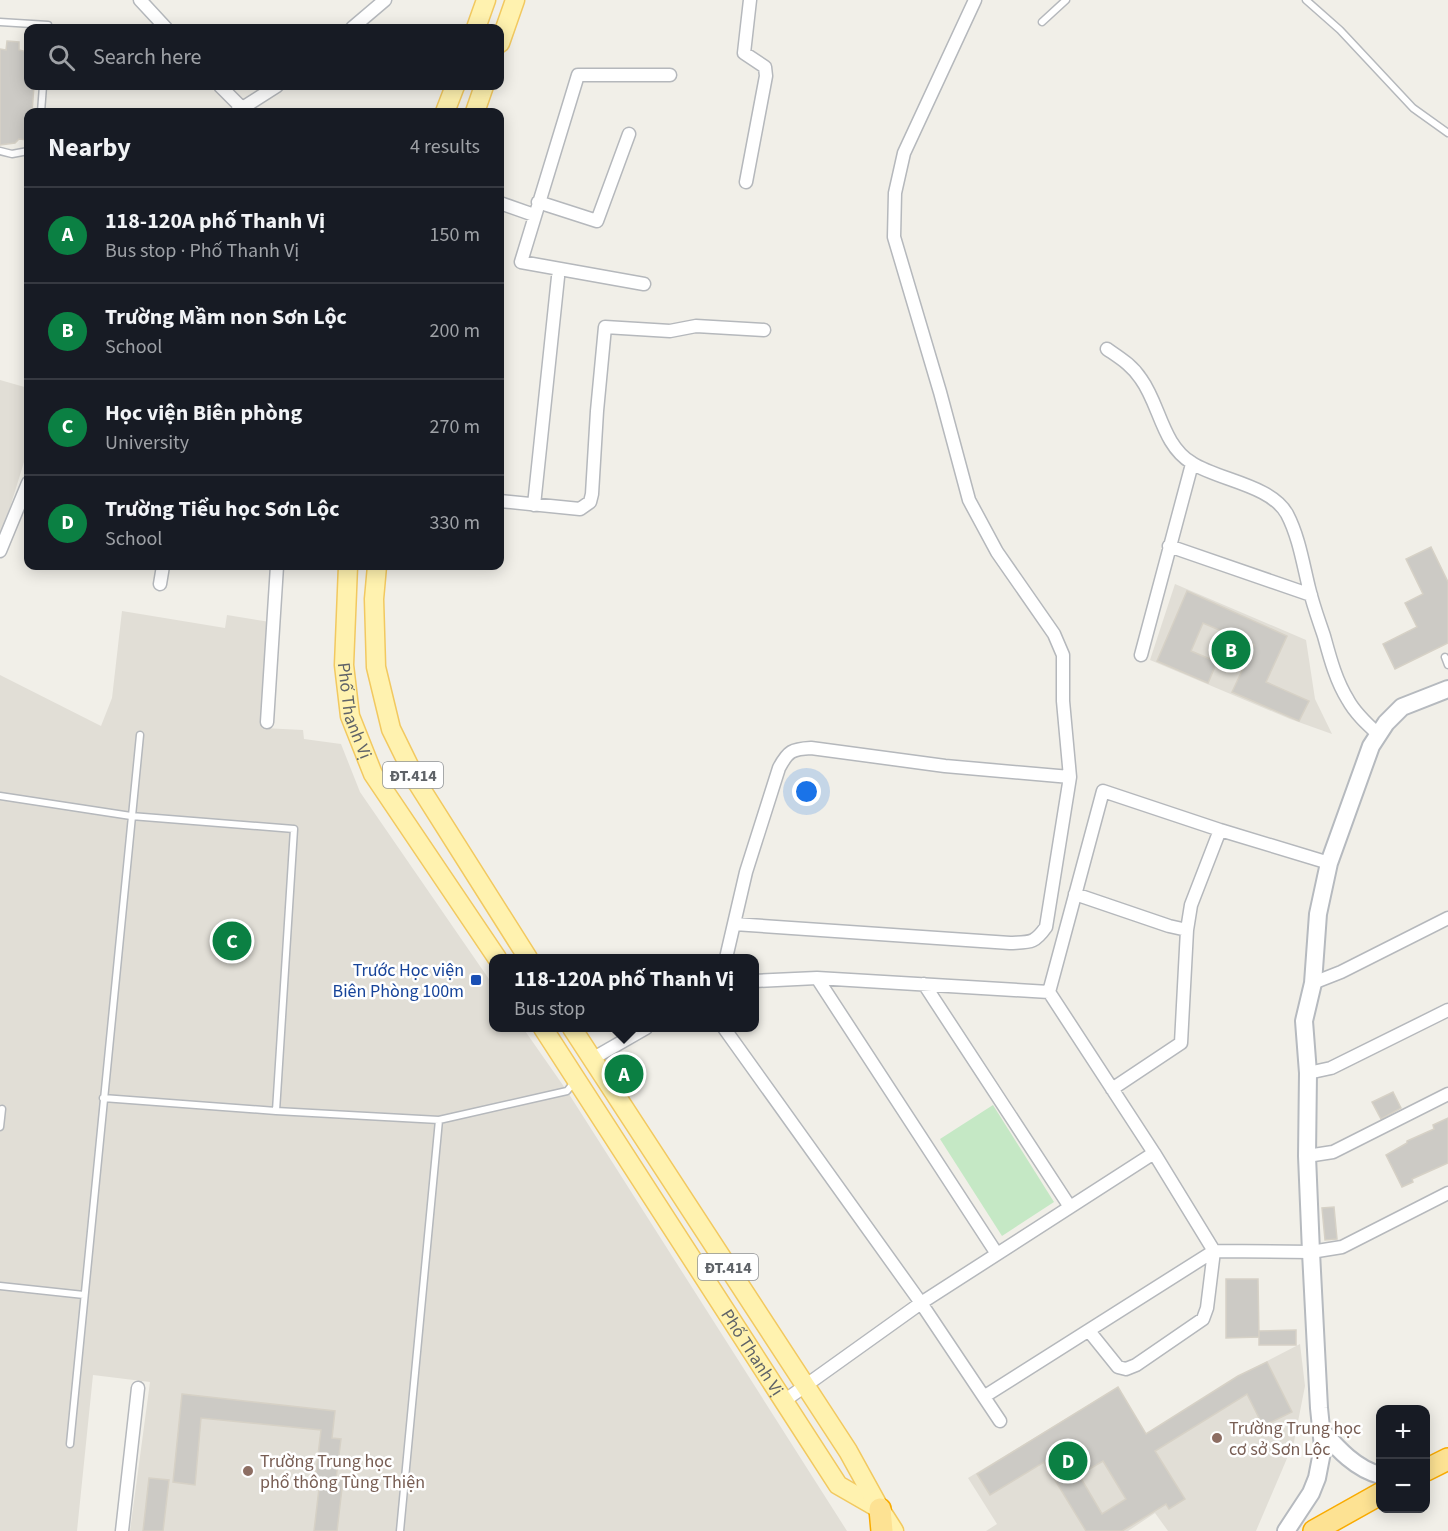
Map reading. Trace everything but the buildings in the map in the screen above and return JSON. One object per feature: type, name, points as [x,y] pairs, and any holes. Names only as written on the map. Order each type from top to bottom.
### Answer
[{"type":"highway","points":[[1430,1468],[1448,1459]]},
{"type":"highway","points":[[1314,1531],[1376,1496]]},
{"type":"highway","points":[[880,1509],[882,1531]]},
{"type":"main road","points":[[477,24],[486,0]]},
{"type":"main road","points":[[504,32],[515,0]]},
{"type":"main road","points":[[447,108],[453,90]]},
{"type":"main road","points":[[476,108],[483,90]]},
{"type":"main road","name":"Phố Thanh Vị","points":[[348,570],[344,665],[350,716],[373,774],[494,954]]},
{"type":"main road","name":"Phố Thanh Vị","points":[[377,570],[374,599],[376,667],[391,729],[418,784],[525,954]]},
{"type":"main road","name":"Phố Thanh Vị","points":[[546,1032],[838,1485],[880,1509]]},
{"type":"main road","name":"Phố Thanh Vị","points":[[575,1032],[848,1451],[894,1531]]},
{"type":"main road","points":[[577,1078],[592,1059]]},
{"type":"street","points":[[140,0],[162,24]]},
{"type":"street","points":[[357,24],[385,0]]},
{"type":"street","points":[[746,182],[766,76],[765,67],[744,53],[750,0]]},
{"type":"street","points":[[734,924],[1010,943],[1037,940],[1046,927],[1070,777],[1064,723],[1063,655],[1054,634],[997,552],[969,500],[894,237],[895,193],[904,153],[948,53],[975,0]]},
{"type":"street","points":[[644,284],[521,262],[578,75],[670,75]]},
{"type":"street","points":[[223,90],[238,108]]},
{"type":"street","points":[[245,108],[271,90]]},
{"type":"street","points":[[538,202],[597,221],[629,135]]},
{"type":"street","points":[[504,204],[534,215]]},
{"type":"street","points":[[534,505],[558,277]]},
{"type":"street","points":[[504,501],[580,509],[590,502],[605,327],[670,332],[696,326],[764,330]]},
{"type":"street","points":[[1107,350],[1128,362],[1142,380],[1166,435],[1192,464],[1250,487],[1271,498],[1285,511],[1294,530],[1338,683],[1349,702],[1378,734]]},
{"type":"street","points":[[1142,655],[1192,464]]},
{"type":"street","points":[[0,550],[24,493]]},
{"type":"street","points":[[1169,546],[1311,595]]},
{"type":"street","points":[[160,584],[163,570]]},
{"type":"street","points":[[267,722],[277,570]]},
{"type":"street","points":[[1286,1531],[1311,1493],[1317,1478],[1323,1447],[1311,1252],[1307,1156],[1308,1072],[1304,1021],[1313,983],[1318,914],[1329,863],[1371,747],[1378,734],[1402,707],[1448,689]]},
{"type":"street","points":[[727,954],[762,817],[778,768],[786,755],[797,748],[945,766],[1070,777]]},
{"type":"street","points":[[1089,1331],[1118,1367],[1126,1369],[1136,1365],[1203,1319],[1207,1308],[1214,1251],[1154,1153],[1048,992],[1103,791],[1329,863]]},
{"type":"street","points":[[1112,1089],[1180,1043],[1186,930],[1191,905],[1220,830]]},
{"type":"street","points":[[1075,894],[1186,930]]},
{"type":"street","points":[[1313,983],[1447,921]]},
{"type":"street","points":[[759,981],[817,978],[1048,992]]},
{"type":"street","points":[[817,978],[997,1254]]},
{"type":"street","points":[[924,984],[1070,1207]]},
{"type":"street","points":[[1308,1072],[1331,1068],[1448,1010]]},
{"type":"street","points":[[592,1059],[639,1032]]},
{"type":"street","points":[[727,1032],[921,1303],[1000,1421]]},
{"type":"street","points":[[1307,1156],[1333,1152],[1448,1094]]},
{"type":"street","points":[[784,1401],[921,1303],[1154,1153]]},
{"type":"street","points":[[985,1396],[1214,1251],[1311,1252],[1342,1247],[1448,1193]]},
{"type":"street","points":[[122,1531],[138,1388]]},
{"type":"street","points":[[1322,1431],[1350,1460],[1376,1473]]},
{"type":"lane","points":[[1042,22],[1066,0]]},
{"type":"lane","points":[[1306,0],[1340,30],[1413,108],[1448,133]]},
{"type":"lane","points":[[0,22],[24,24]]},
{"type":"lane","points":[[41,108],[43,90]]},
{"type":"lane","points":[[0,151],[12,154],[24,152]]},
{"type":"lane","points":[[1445,657],[1448,665]]},
{"type":"lane","points":[[70,1444],[140,735]]},
{"type":"lane","points":[[0,796],[131,816],[294,829],[276,1112]]},
{"type":"lane","points":[[103,1098],[276,1112],[439,1120],[567,1091],[577,1078]]},
{"type":"lane","points":[[0,1126],[2,1109]]},
{"type":"lane","points":[[400,1531],[439,1120]]},
{"type":"lane","points":[[0,1286],[84,1295]]},
{"type":"shaded area","points":[[0,380],[24,387],[24,462],[0,540]]},
{"type":"shaded area","points":[[1175,584],[1306,640],[1315,699],[1332,734],[1290,719],[1150,660]]},
{"type":"shaded area","points":[[122,611],[225,628],[227,615],[270,622],[263,728],[303,730],[304,739],[341,744],[360,792],[489,979],[489,1032],[526,1032],[567,1091],[847,1531],[130,1531],[150,1382],[93,1375],[77,1531],[0,1531],[0,675],[101,726],[112,698]]},
{"type":"shaded area","points":[[1300,1344],[1305,1386],[1294,1442],[1256,1531],[1168,1531],[1155,1513],[1128,1531],[986,1531],[997,1524],[968,1478],[1118,1387],[1146,1434],[1238,1376]]},
{"type":"green space","points":[[993,1105],[1054,1202],[1002,1236],[940,1139]]},
{"type":"place","name":"Trường Mầm non Sơn Lộc","points":[[1231,650]]},
{"type":"place","name":"Học viện Biên phòng","points":[[232,941]]},
{"type":"place","name":"Trước Học viện Biên Phòng 100m","points":[[476,980]]},
{"type":"place","name":"118-120A phố Thanh Vị","points":[[624,1074]]},
{"type":"place","name":"Trường Trung học cơ sở Sơn Lộc","points":[[1217,1438]]},
{"type":"place","name":"Trường Tiểu học Sơn Lộc","points":[[1068,1461]]},
{"type":"place","name":"Trường Trung học phổ thông Tùng Thiện","points":[[248,1471]]}]
